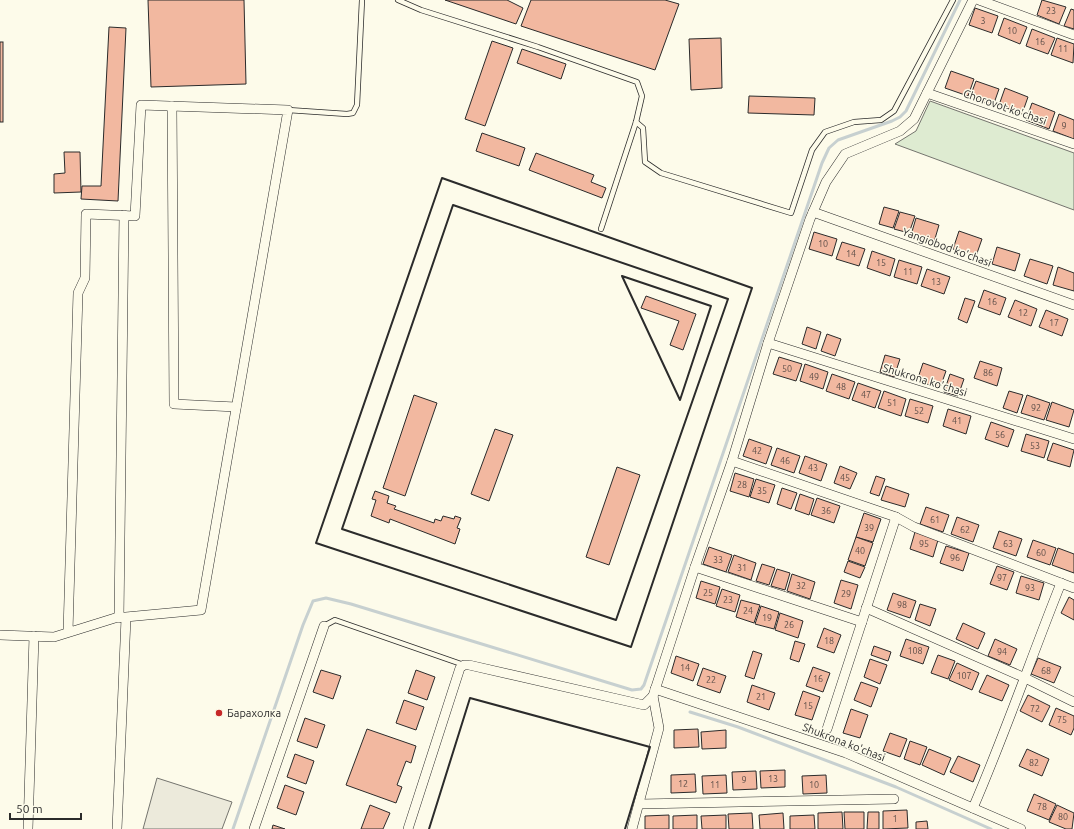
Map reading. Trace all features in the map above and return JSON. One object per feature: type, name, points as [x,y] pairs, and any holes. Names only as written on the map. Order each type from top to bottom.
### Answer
[{"type":"street","points":[[408,829],[460,668],[464,665],[469,664],[644,705],[654,692],[694,567],[732,461],[768,343],[813,212],[826,182],[845,154],[900,131],[914,119],[973,0]]},
{"type":"street","points":[[979,0],[1074,35]]},
{"type":"street","name":"Chorovot ko'chasi","points":[[927,93],[1074,144]]},
{"type":"street","points":[[0,635],[54,637],[122,618],[201,610],[288,110],[141,105],[135,216],[86,214],[85,278],[78,293],[68,632]]},
{"type":"street","points":[[172,106],[174,404],[236,407]]},
{"type":"street","name":"Yangiobod ko'chasi","points":[[813,212],[1074,305]]},
{"type":"street","points":[[117,829],[122,618],[124,215]]},
{"type":"street","name":"Shukrona ko'chasi","points":[[768,343],[1074,439]]},
{"type":"street","points":[[732,461],[896,517],[914,526],[1074,588]]},
{"type":"street","points":[[827,729],[896,517]]},
{"type":"street","points":[[694,567],[862,622]]},
{"type":"street","points":[[973,808],[997,752],[1023,678],[1061,583]]},
{"type":"street","points":[[866,608],[1074,702]]},
{"type":"street","points":[[254,829],[324,626]]},
{"type":"street","points":[[28,829],[34,636]]},
{"type":"street","points":[[632,829],[640,804],[659,728],[654,692]]},
{"type":"street","name":"Shukrona ko'chasi","points":[[654,692],[846,753],[1021,829]]},
{"type":"street","points":[[640,804],[894,799]]},
{"type":"lane","points":[[288,110],[347,114],[353,113],[357,105],[362,0]]},
{"type":"lane","points":[[398,0],[421,10],[538,47],[637,82],[642,96],[636,122],[602,229]]},
{"type":"lane","points":[[636,122],[643,128],[644,162],[661,173],[792,212],[812,150],[825,132],[854,122],[881,120],[894,112],[953,0]]},
{"type":"lane","points":[[324,626],[335,620],[464,665]]},
{"type":"green space","points":[[930,101],[1074,153],[1074,210],[895,144],[916,131]]},
{"type":"shaded area","points":[[157,778],[232,802],[222,829],[143,829]]},
{"type":"building","points":[[148,0],[244,0],[246,84],[151,87]]},
{"type":"building","points":[[445,0],[507,0],[523,8],[516,24]]},
{"type":"building","points":[[531,0],[665,0],[679,4],[655,70],[521,26]]},
{"type":"building","points":[[1042,0],[1066,7],[1059,24],[1037,15]]},
{"type":"building","points":[[975,8],[998,16],[992,33],[969,25]]},
{"type":"building","points":[[1071,9],[1074,10],[1074,29],[1064,26]]},
{"type":"building","points":[[1004,18],[1027,27],[1020,44],[998,35]]},
{"type":"building","points":[[109,27],[126,28],[118,201],[81,199],[82,186],[101,186]]},
{"type":"building","points":[[1032,29],[1055,38],[1048,54],[1026,46]]},
{"type":"building","points":[[721,38],[722,88],[691,90],[689,39]]},
{"type":"building","points":[[1057,38],[1074,44],[1073,63],[1051,55]]},
{"type":"building","points":[[492,41],[513,48],[485,126],[465,119]]},
{"type":"building","points":[[0,42],[3,42],[3,122],[0,122]]},
{"type":"building","points":[[522,49],[566,64],[561,79],[517,63]]},
{"type":"building","points":[[951,71],[974,79],[968,96],[945,88]]},
{"type":"building","points":[[976,81],[999,89],[993,106],[970,97]]},
{"type":"building","points":[[1005,88],[1028,97],[1022,114],[999,105]]},
{"type":"building","points":[[749,96],[815,98],[814,115],[748,113]]},
{"type":"building","points":[[1032,103],[1055,112],[1049,129],[1026,120]]},
{"type":"building","points":[[1059,114],[1074,120],[1074,139],[1053,131]]},
{"type":"building","points":[[482,133],[525,148],[519,166],[476,151]]},
{"type":"building","points":[[64,152],[80,152],[81,192],[54,193],[54,174],[65,173]]},
{"type":"building","points":[[536,153],[594,175],[591,182],[606,188],[602,198],[529,170]]},
{"type":"building","points":[[884,207],[899,211],[893,228],[879,224]]},
{"type":"building","points":[[900,212],[915,216],[909,233],[894,229]]},
{"type":"building","points":[[916,218],[939,225],[934,242],[911,235]]},
{"type":"building","points":[[959,231],[982,239],[976,256],[953,249]]},
{"type":"building","points":[[814,232],[837,239],[832,256],[809,249]]},
{"type":"building","points":[[842,242],[865,249],[859,266],[836,259]]},
{"type":"building","points":[[997,247],[1020,254],[1015,271],[992,264]]},
{"type":"building","points":[[872,251],[895,259],[890,276],[867,268]]},
{"type":"building","points":[[1030,259],[1053,266],[1047,284],[1024,276]]},
{"type":"building","points":[[899,260],[922,267],[917,284],[894,277]]},
{"type":"building","points":[[1058,267],[1074,273],[1074,291],[1053,285]]},
{"type":"building","points":[[927,269],[950,277],[944,294],[921,286]]},
{"type":"building","points":[[984,290],[1006,298],[1000,315],[978,307]]},
{"type":"building","points":[[646,296],[696,314],[683,350],[670,345],[679,321],[641,308]]},
{"type":"building","points":[[965,298],[975,301],[967,323],[958,319]]},
{"type":"building","points":[[1015,300],[1037,309],[1031,326],[1008,317]]},
{"type":"building","points":[[1046,310],[1068,319],[1062,336],[1039,327]]},
{"type":"building","points":[[807,327],[821,332],[816,349],[802,344]]},
{"type":"building","points":[[827,334],[841,339],[835,356],[821,351]]},
{"type":"building","points":[[885,355],[900,359],[894,377],[880,372]]},
{"type":"building","points":[[779,357],[802,364],[796,381],[773,374]]},
{"type":"building","points":[[980,361],[1002,368],[997,386],[974,378]]},
{"type":"building","points":[[923,363],[946,371],[940,388],[917,381]]},
{"type":"building","points":[[805,364],[828,372],[823,389],[800,381]]},
{"type":"building","points":[[832,374],[855,382],[849,399],[826,391]]},
{"type":"building","points":[[950,374],[964,379],[958,396],[944,392]]},
{"type":"building","points":[[858,383],[881,391],[875,408],[852,400]]},
{"type":"building","points":[[884,391],[906,399],[901,416],[878,408]]},
{"type":"building","points":[[1009,391],[1023,395],[1017,413],[1003,408]]},
{"type":"building","points":[[414,395],[437,403],[405,496],[383,488]]},
{"type":"building","points":[[1027,395],[1050,403],[1044,420],[1021,413]]},
{"type":"building","points":[[910,399],[933,406],[928,423],[905,416]]},
{"type":"building","points":[[1052,402],[1074,410],[1069,427],[1046,420]]},
{"type":"building","points":[[948,409],[971,416],[966,434],[943,426]]},
{"type":"building","points":[[991,422],[1014,430],[1008,447],[985,439]]},
{"type":"building","points":[[495,429],[513,435],[489,501],[471,494]]},
{"type":"building","points":[[1026,434],[1049,441],[1044,458],[1021,451]]},
{"type":"building","points":[[749,439],[772,447],[766,464],[743,456]]},
{"type":"building","points":[[1053,443],[1074,450],[1070,467],[1047,460]]},
{"type":"building","points":[[777,448],[800,456],[794,473],[771,465]]},
{"type":"building","points":[[805,456],[827,464],[821,481],[799,473]]},
{"type":"building","points":[[840,466],[857,473],[850,489],[834,483]]},
{"type":"building","points":[[617,467],[640,475],[609,565],[586,557]]},
{"type":"building","points":[[735,473],[754,479],[749,497],[730,491]]},
{"type":"building","points":[[876,476],[885,479],[879,496],[870,493]]},
{"type":"building","points":[[756,479],[775,485],[769,503],[750,497]]},
{"type":"building","points":[[886,486],[909,494],[905,507],[881,500]]},
{"type":"building","points":[[782,488],[797,493],[791,509],[777,504]]},
{"type":"building","points":[[375,491],[389,496],[387,503],[396,506],[394,509],[434,523],[435,519],[441,521],[443,516],[454,519],[455,516],[461,518],[457,528],[460,529],[455,544],[390,519],[389,523],[371,516],[376,500],[372,499]]},
{"type":"building","points":[[800,494],[814,499],[809,515],[795,510]]},
{"type":"building","points":[[817,498],[840,506],[834,523],[811,515]]},
{"type":"building","points":[[926,507],[949,515],[943,532],[920,524]]},
{"type":"building","points":[[864,513],[881,519],[873,542],[856,537]]},
{"type":"building","points":[[957,517],[979,525],[973,542],[951,534]]},
{"type":"building","points":[[999,531],[1022,539],[1016,556],[993,548]]},
{"type":"building","points":[[915,532],[938,540],[933,557],[910,549]]},
{"type":"building","points":[[856,537],[873,543],[865,566],[848,560]]},
{"type":"building","points":[[1033,540],[1056,548],[1050,565],[1027,557]]},
{"type":"building","points":[[946,546],[969,553],[963,571],[940,563]]},
{"type":"building","points":[[709,547],[732,555],[726,572],[703,564]]},
{"type":"building","points":[[1058,548],[1074,554],[1074,573],[1052,565]]},
{"type":"building","points":[[734,555],[756,563],[751,580],[728,572]]},
{"type":"building","points":[[848,561],[865,567],[860,578],[844,572]]},
{"type":"building","points":[[762,564],[775,568],[769,585],[756,581]]},
{"type":"building","points":[[997,566],[1014,572],[1007,590],[990,584]]},
{"type":"building","points":[[777,569],[790,573],[785,590],[771,586]]},
{"type":"building","points":[[792,574],[815,582],[810,599],[787,591]]},
{"type":"building","points":[[1021,576],[1044,583],[1039,600],[1016,593]]},
{"type":"building","points":[[841,580],[858,585],[851,609],[834,603]]},
{"type":"building","points":[[701,581],[720,587],[715,604],[696,598]]},
{"type":"building","points":[[722,589],[740,595],[735,612],[716,606]]},
{"type":"building","points":[[893,593],[916,601],[910,618],[887,610]]},
{"type":"building","points":[[1069,597],[1074,600],[1074,620],[1061,613]]},
{"type":"building","points":[[741,600],[760,605],[754,623],[736,617]]},
{"type":"building","points":[[920,604],[936,609],[930,626],[915,620]]},
{"type":"building","points":[[761,606],[779,612],[774,629],[755,624]]},
{"type":"building","points":[[780,613],[803,621],[798,638],[775,630]]},
{"type":"building","points":[[963,623],[985,633],[978,649],[956,639]]},
{"type":"building","points":[[824,628],[841,635],[834,653],[817,647]]},
{"type":"building","points":[[906,639],[929,647],[923,664],[900,656]]},
{"type":"building","points":[[995,639],[1017,649],[1010,665],[988,656]]},
{"type":"building","points":[[795,641],[805,644],[799,662],[790,659]]},
{"type":"building","points":[[874,646],[891,652],[888,661],[871,655]]},
{"type":"building","points":[[753,651],[762,654],[754,679],[745,676]]},
{"type":"building","points":[[938,655],[955,661],[948,679],[931,673]]},
{"type":"building","points":[[676,656],[699,664],[693,681],[671,673]]},
{"type":"building","points":[[1038,658],[1061,667],[1054,683],[1031,674]]},
{"type":"building","points":[[870,659],[887,665],[880,684],[864,677]]},
{"type":"building","points":[[957,663],[979,673],[972,690],[949,680]]},
{"type":"building","points":[[813,667],[830,673],[823,692],[806,686]]},
{"type":"building","points":[[703,668],[726,676],[720,693],[697,685]]},
{"type":"building","points":[[321,670],[341,676],[333,699],[313,692]]},
{"type":"building","points":[[416,670],[435,677],[427,700],[408,693]]},
{"type":"building","points":[[987,675],[1009,685],[1002,701],[979,692]]},
{"type":"building","points":[[861,682],[878,688],[871,707],[854,700]]},
{"type":"building","points":[[752,685],[775,693],[769,710],[747,702]]},
{"type":"building","points":[[803,691],[820,697],[812,720],[795,715]]},
{"type":"building","points":[[1028,695],[1050,706],[1042,722],[1020,711]]},
{"type":"building","points":[[404,700],[424,707],[416,730],[396,723]]},
{"type":"building","points":[[1056,708],[1074,716],[1074,728],[1071,735],[1049,725]]},
{"type":"building","points":[[851,709],[868,715],[860,738],[843,733]]},
{"type":"building","points":[[305,718],[325,725],[317,748],[297,741]]},
{"type":"building","points":[[367,729],[416,746],[411,763],[406,761],[397,785],[402,787],[396,803],[346,785]]},
{"type":"building","points":[[698,729],[699,747],[674,748],[674,730]]},
{"type":"building","points":[[726,730],[726,748],[702,749],[701,732]]},
{"type":"building","points":[[890,733],[907,739],[900,757],[883,751]]},
{"type":"building","points":[[910,741],[927,747],[920,765],[904,759]]},
{"type":"building","points":[[929,749],[951,758],[944,775],[922,765]]},
{"type":"building","points":[[1027,749],[1049,759],[1042,776],[1019,766]]},
{"type":"building","points":[[295,754],[314,761],[306,784],[287,777]]},
{"type":"building","points":[[958,756],[980,765],[973,782],[950,772]]},
{"type":"building","points":[[785,770],[785,787],[761,788],[760,771]]},
{"type":"building","points":[[756,771],[757,789],[733,790],[732,772]]},
{"type":"building","points":[[695,774],[696,792],[671,793],[671,775]]},
{"type":"building","points":[[726,775],[727,793],[703,794],[702,776]]},
{"type":"building","points":[[826,775],[827,793],[803,794],[802,776]]},
{"type":"building","points":[[285,785],[304,792],[296,815],[277,808]]},
{"type":"building","points":[[1034,794],[1056,804],[1049,820],[1027,811]]},
{"type":"building","points":[[370,805],[390,813],[383,829],[361,829]]},
{"type":"building","points":[[1057,805],[1074,813],[1072,829],[1066,829],[1049,822]]},
{"type":"building","points":[[907,810],[908,828],[883,829],[883,811]]},
{"type":"building","points":[[842,812],[843,829],[818,829],[818,813]]},
{"type":"building","points":[[844,812],[864,812],[864,829],[845,829]]},
{"type":"building","points":[[868,812],[879,812],[879,829],[867,829]]},
{"type":"building","points":[[752,813],[753,829],[729,829],[728,814]]},
{"type":"building","points":[[783,813],[784,829],[760,829],[759,815]]},
{"type":"building","points":[[669,815],[669,829],[645,829],[645,816]]},
{"type":"building","points":[[697,815],[697,829],[673,829],[673,816]]},
{"type":"building","points":[[726,815],[726,829],[702,829],[701,816]]},
{"type":"building","points":[[814,815],[815,829],[790,829],[790,816]]},
{"type":"building","points":[[927,821],[928,829],[916,829],[916,822]]},
{"type":"building","points":[[273,825],[285,829],[272,829]]},
{"type":"waterway","points":[[233,829],[303,625],[313,601],[326,598],[351,604],[632,690],[641,689],[644,685],[822,163],[829,148],[838,140],[892,121],[900,117],[906,111],[960,0]]},
{"type":"waterway","points":[[690,712],[738,727],[896,787],[991,829]]},
{"type":"wall","points":[[442,178],[752,288],[631,647],[316,543],[442,178]]},
{"type":"wall","points":[[453,205],[728,299],[616,620],[342,529],[453,205]]},
{"type":"wall","points":[[622,276],[711,306],[680,400],[622,276]]},
{"type":"wall","points":[[429,829],[470,698],[650,747],[625,829]]},
{"type":"place","name":"Барахолка","points":[[219,713]]}]
